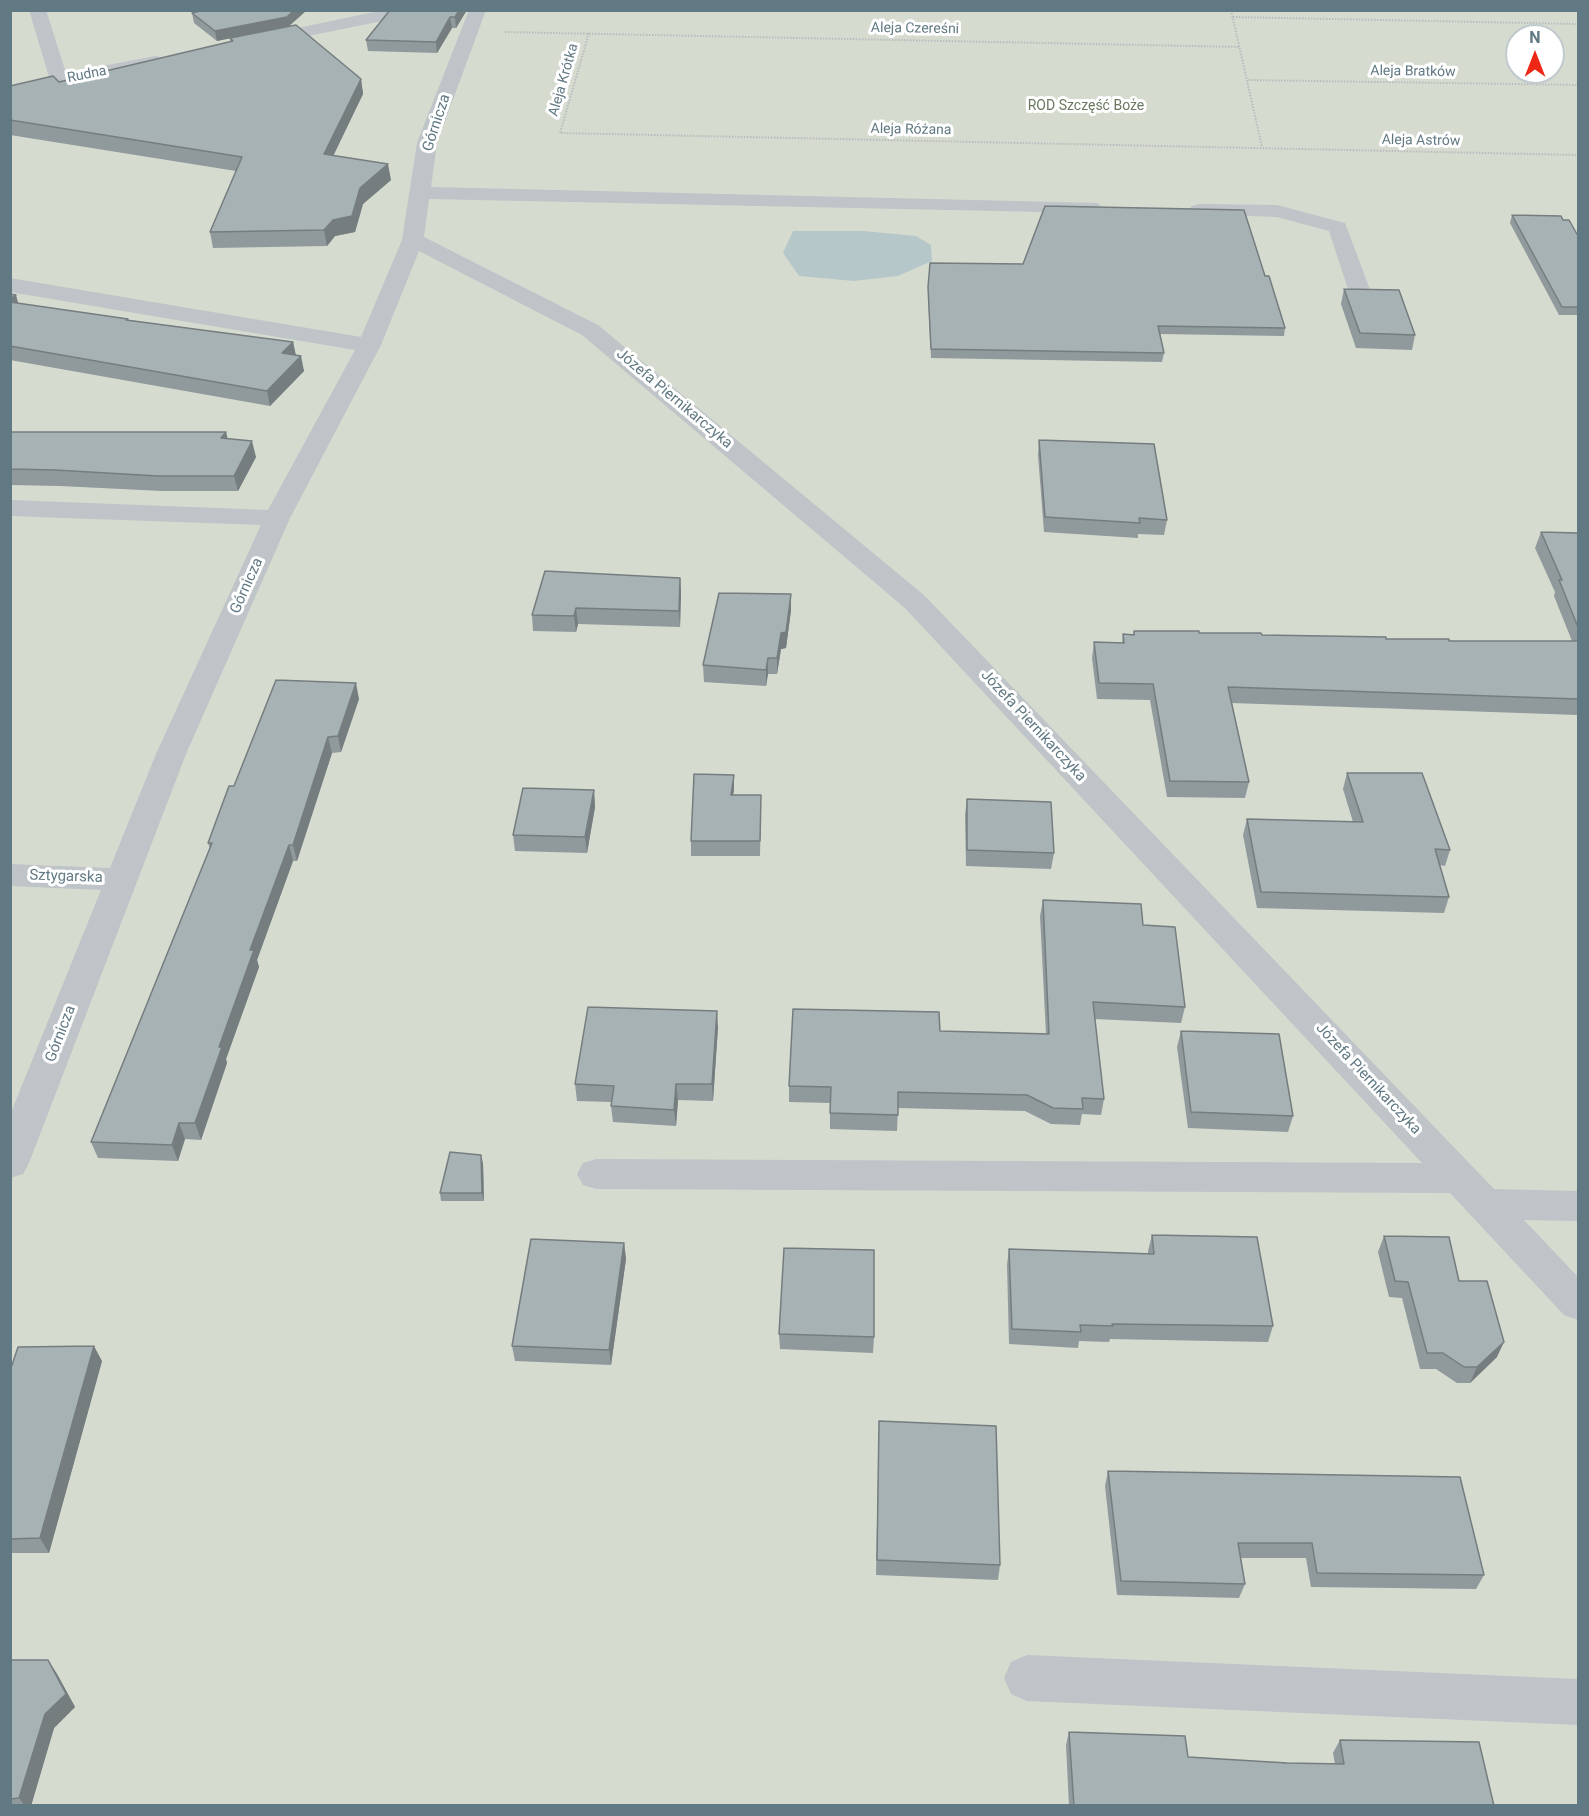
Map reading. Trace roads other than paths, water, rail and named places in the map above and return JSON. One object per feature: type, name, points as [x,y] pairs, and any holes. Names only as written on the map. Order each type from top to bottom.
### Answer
[{"type":"street","points":[[37,10],[59,80]]},
{"type":"street","points":[[247,43],[412,10]]},
{"type":"street","name":"Górnicza","points":[[10,1163],[171,754],[278,518],[369,345],[413,240],[427,143],[478,10]]},
{"type":"street","name":"Rudna","points":[[10,94],[59,80],[177,57]]},
{"type":"street","points":[[421,193],[1111,208]]},
{"type":"street","points":[[1182,209],[1277,211],[1338,227],[1361,295]]},
{"type":"street","name":"Józefa Piernikarczyka","points":[[413,240],[590,330],[915,602],[1474,1191],[1578,1304]]},
{"type":"street","points":[[10,285],[369,345]]},
{"type":"street","points":[[10,508],[278,518]]},
{"type":"street","name":"Sztygarska","points":[[10,875],[122,880]]},
{"type":"street","points":[[596,1174],[1474,1191],[1578,1206]]},
{"type":"street","points":[[1028,1678],[1578,1702]]},
{"type":"park label","name":"ROD Szczęść Boże","points":[[1086,106]]}]
